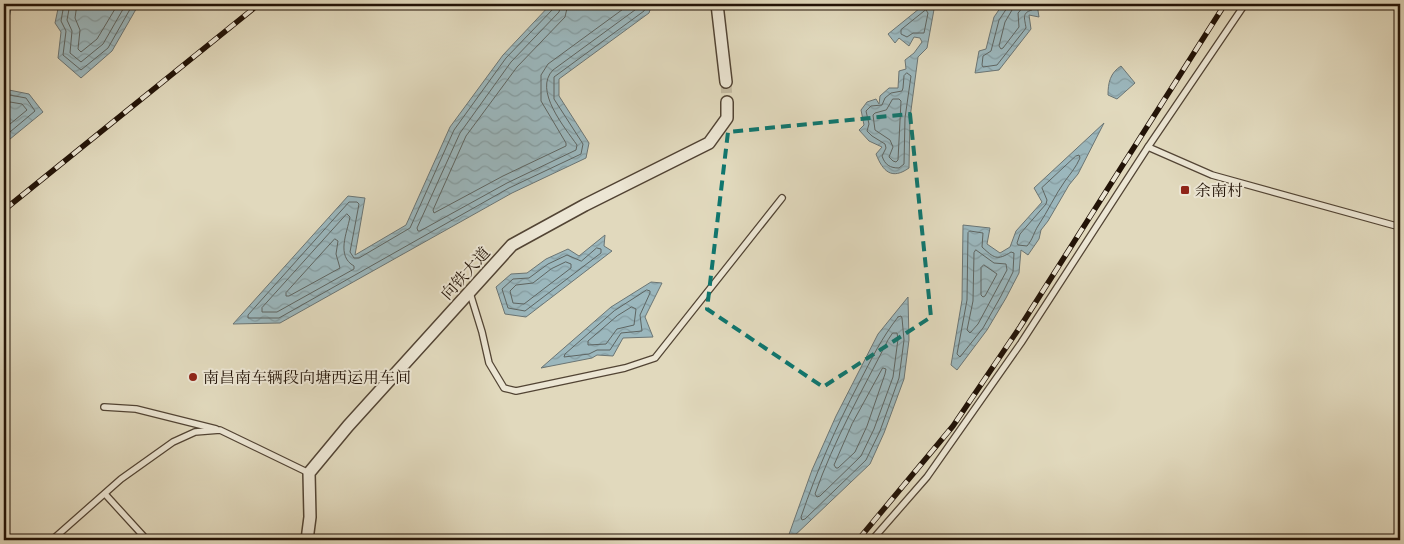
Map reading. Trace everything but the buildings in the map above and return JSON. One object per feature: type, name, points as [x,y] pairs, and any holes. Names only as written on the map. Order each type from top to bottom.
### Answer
[{"type":"street","points":[[717,4],[726,82]]},
{"type":"street","name":"向铁大道","points":[[309,473],[348,426],[512,245],[585,205],[709,143],[727,118],[727,102]]},
{"type":"street","points":[[307,540],[310,517],[309,473]]},
{"type":"lane","points":[[872,540],[933,469],[1021,343],[1148,147],[1245,4]]},
{"type":"lane","points":[[1148,147],[1212,176],[1400,227]]},
{"type":"lane","points":[[470,293],[489,363],[504,388],[516,390],[625,368],[655,358],[782,198]]},
{"type":"lane","points":[[104,407],[136,408],[220,430],[309,473]]},
{"type":"lane","points":[[52,540],[121,479],[173,442],[196,432],[220,430]]},
{"type":"lane","points":[[105,494],[147,540]]},
{"type":"highlighted area","points":[[910,114],[931,317],[823,387],[707,309],[728,132]]},
{"type":"water","points":[[4,4],[12,4],[9,18],[4,19]]},
{"type":"water","points":[[59,4],[139,4],[112,51],[81,78],[58,58],[61,32],[55,23]]},
{"type":"water","points":[[551,4],[652,4],[649,13],[559,79],[559,96],[589,143],[586,158],[512,193],[280,323],[233,324],[348,196],[365,198],[355,255],[406,225],[450,127],[503,55]]},
{"type":"water","points":[[925,4],[935,4],[927,48],[918,57],[910,118],[909,168],[903,172],[893,174],[885,170],[876,154],[882,147],[869,141],[859,130],[864,125],[861,110],[867,102],[876,99],[879,104],[880,96],[889,88],[898,88],[899,71],[906,69],[905,60],[914,53],[922,42],[920,38],[914,37],[909,46],[899,38],[895,43],[888,34]]},
{"type":"water","points":[[1003,4],[1037,4],[1039,17],[1029,15],[1031,29],[999,70],[975,73],[979,51],[986,49],[994,17]]},
{"type":"water","points":[[1121,66],[1135,83],[1117,99],[1108,95],[1108,86],[1112,75]]},
{"type":"water","points":[[4,89],[29,94],[43,112],[4,144]]},
{"type":"water","points":[[1104,123],[1078,174],[1041,230],[1039,239],[1028,255],[1021,250],[1019,273],[1006,298],[987,330],[957,370],[951,365],[962,300],[963,225],[990,228],[987,244],[1000,253],[1010,247],[1016,231],[1042,202],[1034,188]]},
{"type":"water","points":[[605,235],[604,246],[612,251],[526,317],[505,314],[496,287],[511,274],[527,273],[546,259],[568,249],[579,256]]},
{"type":"water","points":[[651,282],[662,283],[645,317],[653,337],[623,338],[613,356],[597,355],[592,358],[541,368],[611,307]]},
{"type":"water","points":[[908,297],[909,340],[904,379],[870,464],[790,540],[787,540],[812,470],[836,416],[878,334]]},
{"type":"tunnel","points":[[726,82],[727,102]]},
{"type":"railway","points":[[4,210],[259,4]]},
{"type":"railway","points":[[858,540],[953,426],[1020,327],[1225,4]]},
{"type":"place","name":"余南村","points":[[1185,190]]},
{"type":"place","name":"南昌南车辆段向塘西运用车间","points":[[193,377]]}]
